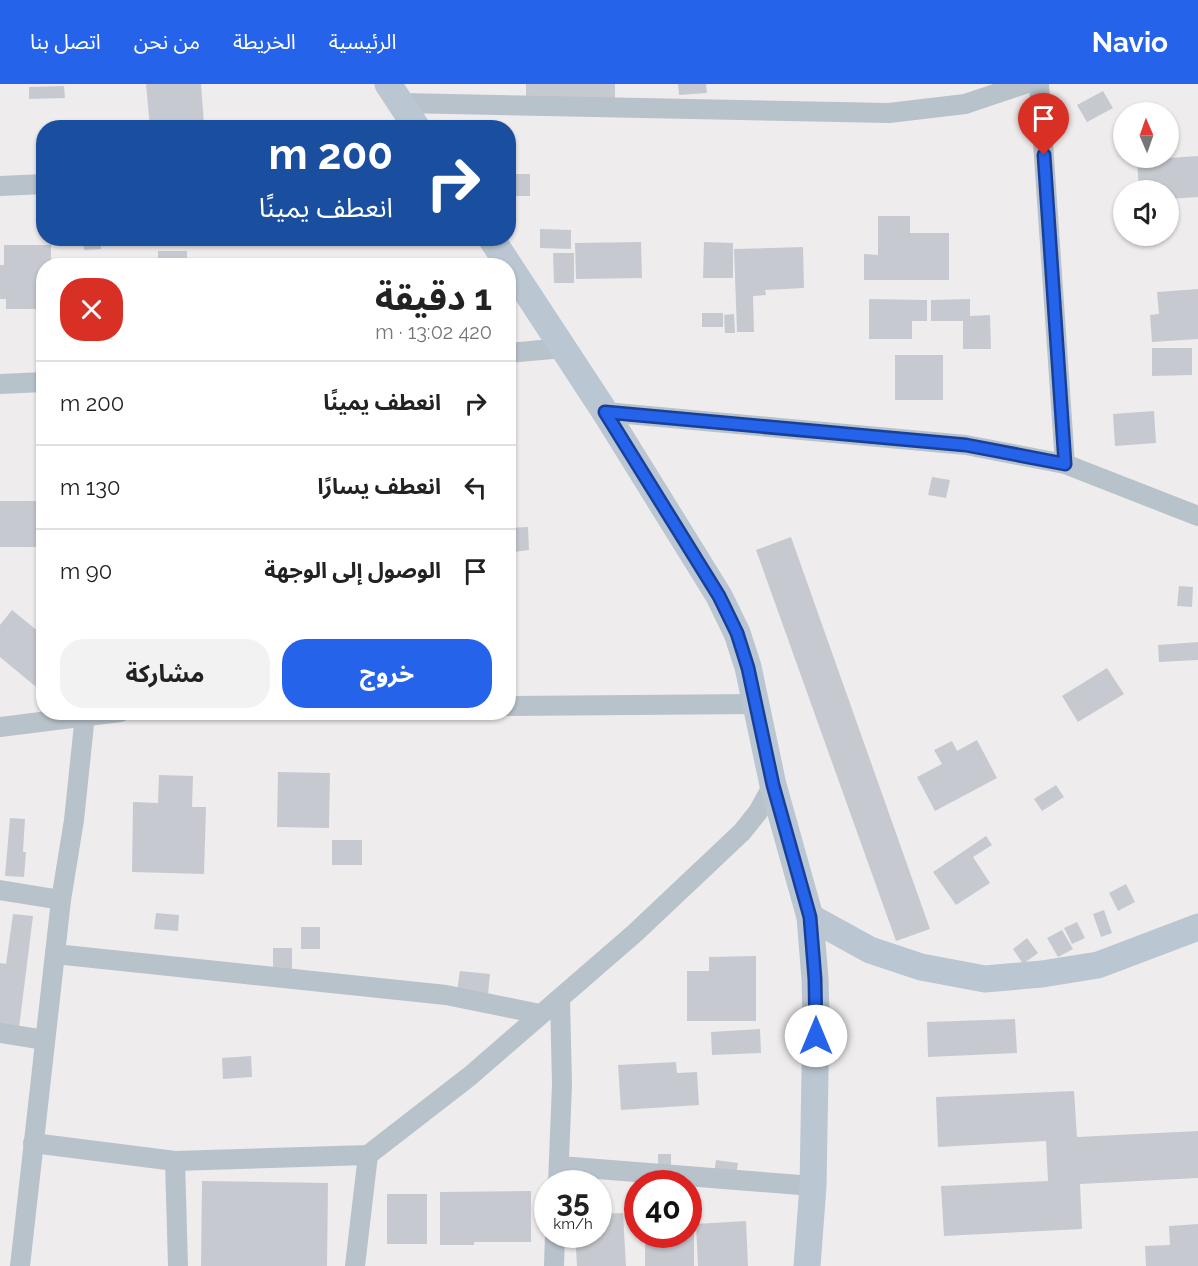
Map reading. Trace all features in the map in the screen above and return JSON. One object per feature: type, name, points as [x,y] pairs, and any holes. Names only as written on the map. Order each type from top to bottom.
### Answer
[{"type":"street","points":[[403,112],[889,114],[965,104],[1025,84]]},
{"type":"street","points":[[1039,84],[1065,464]]},
{"type":"street","points":[[0,186],[36,184]]},
{"type":"street","points":[[516,276],[605,412],[719,596],[737,633],[748,668],[773,785],[810,917],[816,1007],[813,1186],[807,1266]]},
{"type":"street","points":[[516,351],[563,348]]},
{"type":"street","points":[[0,384],[36,382]]},
{"type":"street","points":[[605,412],[966,445],[1065,464],[1198,516]]},
{"type":"street","points":[[516,706],[756,704]]},
{"type":"street","points":[[0,727],[50,720]]},
{"type":"street","points":[[20,1266],[61,900],[74,820],[84,720]]},
{"type":"street","points":[[33,1143],[175,1161],[368,1155],[470,1076],[635,933],[742,832],[758,812],[773,785]]},
{"type":"street","points":[[0,890],[61,900]]},
{"type":"street","points":[[810,917],[870,950],[921,967],[985,979],[1042,974],[1098,965],[1198,927]]},
{"type":"street","points":[[55,954],[446,995],[540,1014]]},
{"type":"street","points":[[559,1170],[562,1084],[560,999]]},
{"type":"street","points":[[0,1033],[45,1040]]},
{"type":"street","points":[[355,1266],[368,1155]]},
{"type":"street","points":[[175,1161],[178,1266]]},
{"type":"street","points":[[612,1177],[813,1186]]},
{"type":"street","points":[[554,1266],[555,1248]]},
{"type":"building","points":[[146,84],[201,84],[204,120],[149,120]]},
{"type":"building","points":[[526,84],[615,84],[615,99],[526,99]]},
{"type":"building","points":[[678,84],[706,84],[707,93],[679,95]]},
{"type":"building","points":[[64,86],[65,98],[29,99],[29,87]]},
{"type":"building","points":[[1103,91],[1113,108],[1087,122],[1077,105]]},
{"type":"building","points":[[1198,156],[1198,197],[1179,198],[1179,180],[1138,180],[1138,168],[1179,168],[1179,157]]},
{"type":"building","points":[[516,174],[530,174],[530,196],[516,196]]},
{"type":"building","points":[[878,216],[910,216],[910,233],[949,233],[949,280],[864,280],[864,254],[878,255]]},
{"type":"building","points":[[540,229],[571,230],[571,249],[540,248]]},
{"type":"building","points":[[641,242],[642,278],[576,279],[575,243]]},
{"type":"building","points":[[704,242],[733,243],[733,278],[703,278]]},
{"type":"building","points":[[4,245],[51,246],[51,258],[36,258],[36,309],[6,309],[6,299],[0,299],[0,265],[4,265]]},
{"type":"building","points":[[84,246],[101,246],[101,249],[84,250]]},
{"type":"building","points":[[803,247],[804,288],[765,290],[766,295],[753,296],[754,332],[737,332],[734,249]]},
{"type":"building","points":[[158,251],[187,251],[187,258],[158,258]]},
{"type":"building","points":[[553,253],[574,253],[574,283],[554,283]]},
{"type":"building","points":[[1198,289],[1198,339],[1152,342],[1150,315],[1159,314],[1157,292]]},
{"type":"building","points":[[869,299],[927,300],[927,321],[912,321],[912,339],[869,339]]},
{"type":"building","points":[[970,299],[970,316],[990,315],[991,349],[963,349],[963,321],[931,321],[931,300]]},
{"type":"building","points":[[702,313],[723,313],[723,327],[702,327]]},
{"type":"building","points":[[734,314],[735,333],[725,333],[724,315]]},
{"type":"building","points":[[1152,348],[1192,348],[1192,375],[1152,376]]},
{"type":"building","points":[[895,355],[943,355],[943,400],[895,400]]},
{"type":"building","points":[[1154,411],[1156,443],[1115,446],[1113,414]]},
{"type":"building","points":[[932,477],[950,480],[946,498],[928,495]]},
{"type":"building","points":[[0,501],[36,501],[36,547],[0,547]]},
{"type":"building","points":[[528,527],[529,550],[516,552],[516,528]]},
{"type":"building","points":[[791,537],[930,929],[896,941],[756,550]]},
{"type":"building","points":[[1179,586],[1193,587],[1192,607],[1177,606]]},
{"type":"building","points":[[12,610],[36,630],[35,686],[0,657],[0,625]]},
{"type":"building","points":[[1198,642],[1198,660],[1159,662],[1158,645]]},
{"type":"building","points":[[1107,668],[1124,694],[1078,722],[1062,696]]},
{"type":"building","points":[[977,740],[997,778],[935,811],[917,777],[942,764],[934,750],[952,741],[957,751]]},
{"type":"building","points":[[278,772],[330,773],[329,828],[277,827]]},
{"type":"building","points":[[159,775],[193,776],[192,807],[206,807],[204,874],[132,872],[133,802],[158,803]]},
{"type":"building","points":[[1056,785],[1064,797],[1042,811],[1034,799]]},
{"type":"building","points":[[10,818],[25,819],[24,877],[5,876]]},
{"type":"building","points":[[986,836],[992,845],[973,857],[990,883],[956,905],[933,872]]},
{"type":"building","points":[[332,840],[362,840],[362,865],[332,865]]},
{"type":"building","points":[[1126,884],[1135,902],[1118,911],[1109,893]]},
{"type":"building","points":[[1104,910],[1112,933],[1101,937],[1093,914]]},
{"type":"building","points":[[156,913],[179,915],[178,931],[154,929]]},
{"type":"building","points":[[13,914],[33,916],[17,1044],[0,1042],[0,963],[6,964]]},
{"type":"building","points":[[1077,922],[1085,938],[1072,944],[1064,928]]},
{"type":"building","points":[[301,927],[320,927],[320,949],[301,949]]},
{"type":"building","points":[[1062,930],[1073,949],[1058,957],[1047,938]]},
{"type":"building","points":[[1027,938],[1038,953],[1023,964],[1013,949]]},
{"type":"building","points":[[273,948],[292,948],[292,976],[273,976]]},
{"type":"building","points":[[756,956],[756,1021],[687,1021],[687,971],[709,971],[709,957]]},
{"type":"building","points":[[460,971],[490,974],[488,994],[457,991]]},
{"type":"building","points":[[1015,1019],[1017,1053],[928,1057],[927,1022]]},
{"type":"building","points":[[760,1029],[761,1053],[712,1055],[711,1032]]},
{"type":"building","points":[[251,1056],[252,1077],[223,1079],[222,1058]]},
{"type":"building","points":[[676,1062],[677,1073],[697,1072],[699,1105],[621,1110],[618,1065]]},
{"type":"building","points":[[1074,1091],[1077,1137],[1198,1131],[1198,1178],[1080,1184],[1082,1229],[944,1236],[941,1186],[1048,1181],[1046,1141],[938,1147],[936,1097]]},
{"type":"building","points":[[658,1154],[671,1154],[671,1168],[658,1168]]},
{"type":"building","points":[[716,1160],[738,1163],[736,1177],[714,1174]]},
{"type":"building","points":[[202,1181],[328,1183],[327,1266],[201,1266]]},
{"type":"building","points":[[531,1191],[531,1242],[474,1242],[474,1245],[440,1245],[440,1192]]},
{"type":"building","points":[[387,1194],[427,1194],[427,1244],[387,1244]]},
{"type":"building","points":[[612,1213],[623,1213],[626,1266],[577,1266],[576,1248],[612,1248]]},
{"type":"building","points":[[746,1221],[748,1266],[698,1266],[697,1248],[702,1248],[702,1224]]},
{"type":"building","points":[[1198,1224],[1198,1266],[1146,1266],[1145,1246],[1170,1245],[1169,1226]]},
{"type":"building","points":[[645,1248],[694,1248],[694,1266],[645,1266]]},
{"type":"route","points":[[816,1036],[815,979],[810,917],[773,785],[748,668],[737,633],[719,596],[605,412],[966,445],[1065,464],[1044,155]]}]
